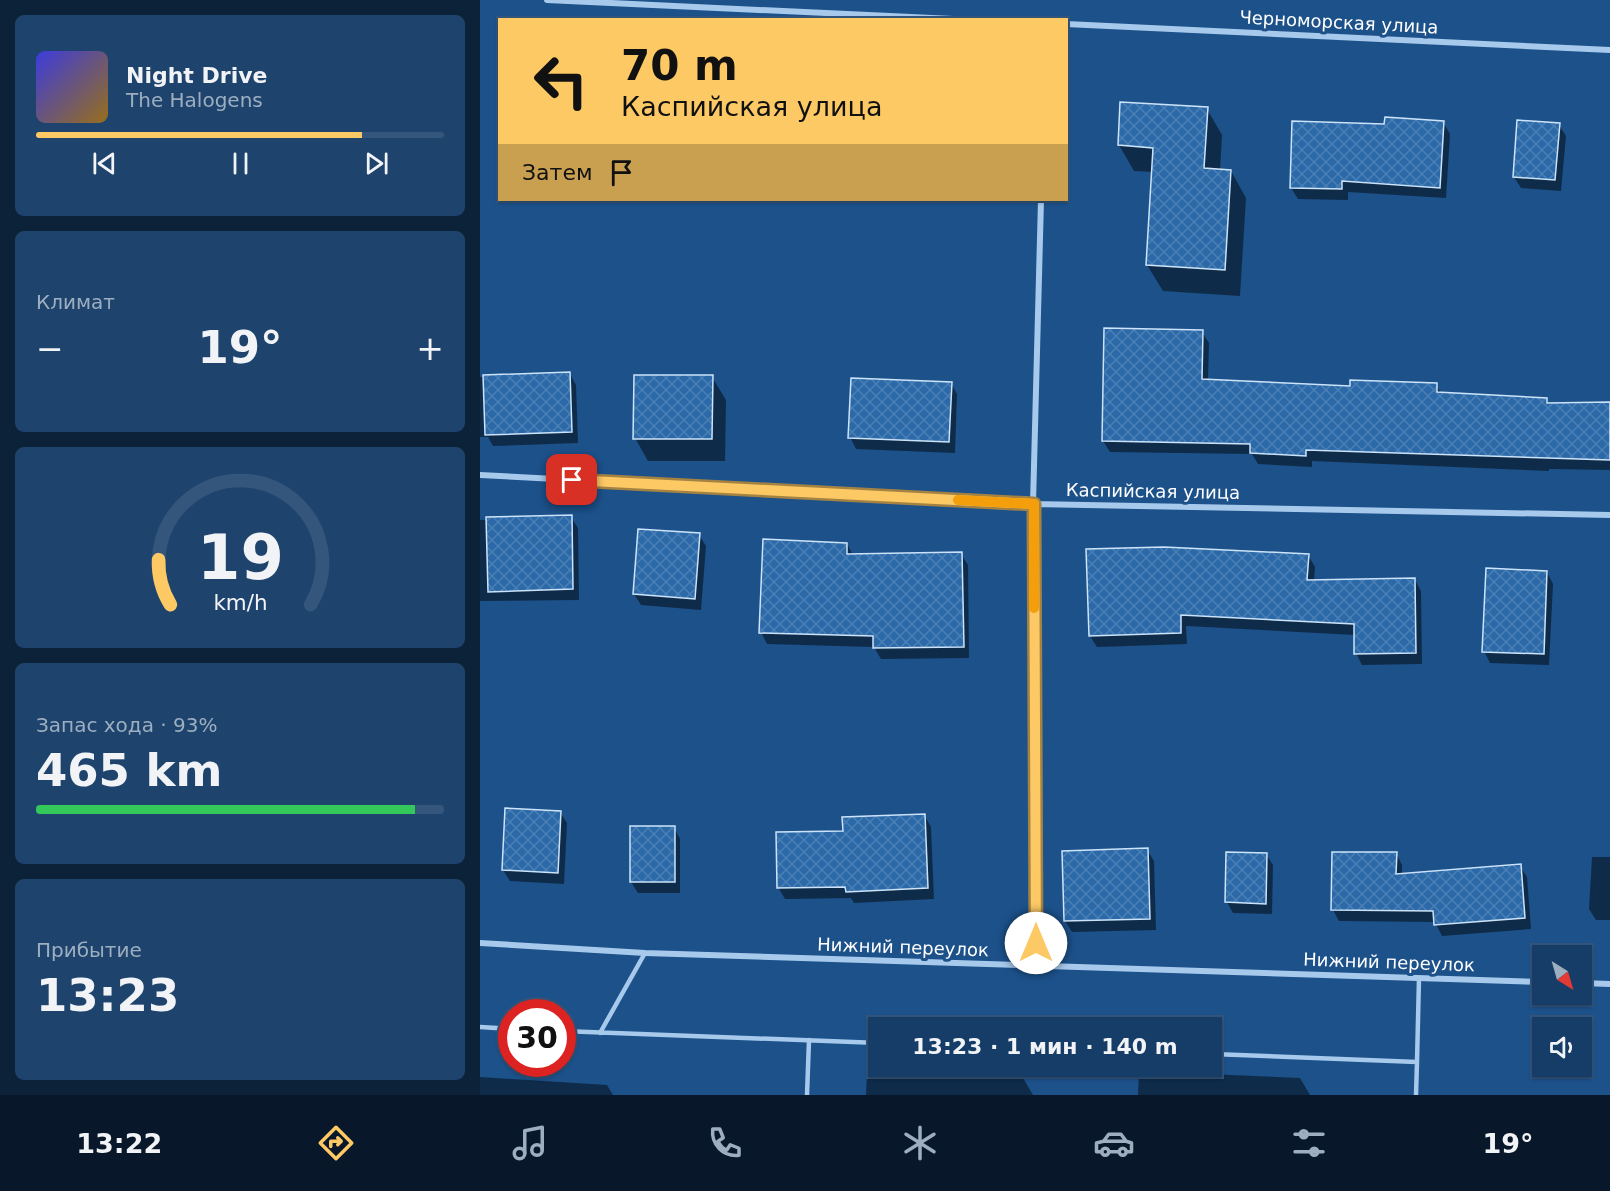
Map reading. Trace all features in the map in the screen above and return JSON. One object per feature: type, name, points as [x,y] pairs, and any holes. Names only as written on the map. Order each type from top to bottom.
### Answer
[{"type":"street","points":[[547,0],[932,18]]},
{"type":"street","name":"Черноморская улица","points":[[1068,24],[1610,50]]},
{"type":"street","points":[[1036,966],[1034,504],[1041,201]]},
{"type":"street","name":"Каспийская улица","points":[[480,475],[1034,504],[1610,515]]},
{"type":"street","name":"Нижний переулок","points":[[480,943],[645,953],[1532,982]]},
{"type":"street","points":[[1592,983],[1610,984]]},
{"type":"lane","points":[[600,1033],[645,953]]},
{"type":"lane","points":[[1416,1095],[1419,978]]},
{"type":"lane","points":[[480,1027],[498,1028]]},
{"type":"lane","points":[[576,1032],[868,1043]]},
{"type":"lane","points":[[807,1095],[809,1040]]},
{"type":"lane","points":[[1222,1054],[1417,1062]]},
{"type":"building","points":[[1120,102],[1208,107],[1204,168],[1231,170],[1225,270],[1146,265],[1153,148],[1118,145]]},
{"type":"building","points":[[1385,117],[1444,121],[1440,188],[1342,181],[1342,189],[1290,188],[1292,121],[1384,124]]},
{"type":"building","points":[[1517,120],[1560,123],[1555,180],[1513,177]]},
{"type":"building","points":[[1104,328],[1203,330],[1202,379],[1350,386],[1350,380],[1437,383],[1437,392],[1547,398],[1547,403],[1610,402],[1610,460],[1306,450],[1306,456],[1250,453],[1250,444],[1102,441]]},
{"type":"building","points":[[570,372],[572,432],[485,435],[483,375]]},
{"type":"building","points":[[634,375],[713,375],[712,439],[633,439]]},
{"type":"building","points":[[851,378],[952,382],[949,442],[848,438]]},
{"type":"building","points":[[572,515],[573,589],[488,592],[486,517]]},
{"type":"building","points":[[638,529],[700,533],[695,599],[633,594]]},
{"type":"building","points":[[763,539],[847,543],[847,554],[962,552],[964,647],[873,648],[873,636],[759,633]]},
{"type":"building","points":[[1164,547],[1309,554],[1307,580],[1415,578],[1416,653],[1354,654],[1354,624],[1181,615],[1181,633],[1089,636],[1086,549]]},
{"type":"building","points":[[1486,568],[1547,571],[1544,654],[1482,652]]},
{"type":"building","points":[[505,808],[561,811],[558,873],[502,870]]},
{"type":"building","points":[[925,814],[928,888],[846,892],[845,887],[777,888],[776,832],[843,831],[842,817]]},
{"type":"building","points":[[630,826],[675,826],[675,882],[630,882]]},
{"type":"building","points":[[1148,848],[1150,919],[1064,921],[1062,851]]},
{"type":"building","points":[[1226,852],[1267,853],[1266,904],[1225,902]]},
{"type":"building","points":[[1332,852],[1397,852],[1396,874],[1521,864],[1525,918],[1434,925],[1433,911],[1331,910]]},
{"type":"slow traffic","points":[[958,500],[1034,504],[1034,608]]},
{"type":"route","points":[[572,480],[1034,504],[1036,943]]}]
